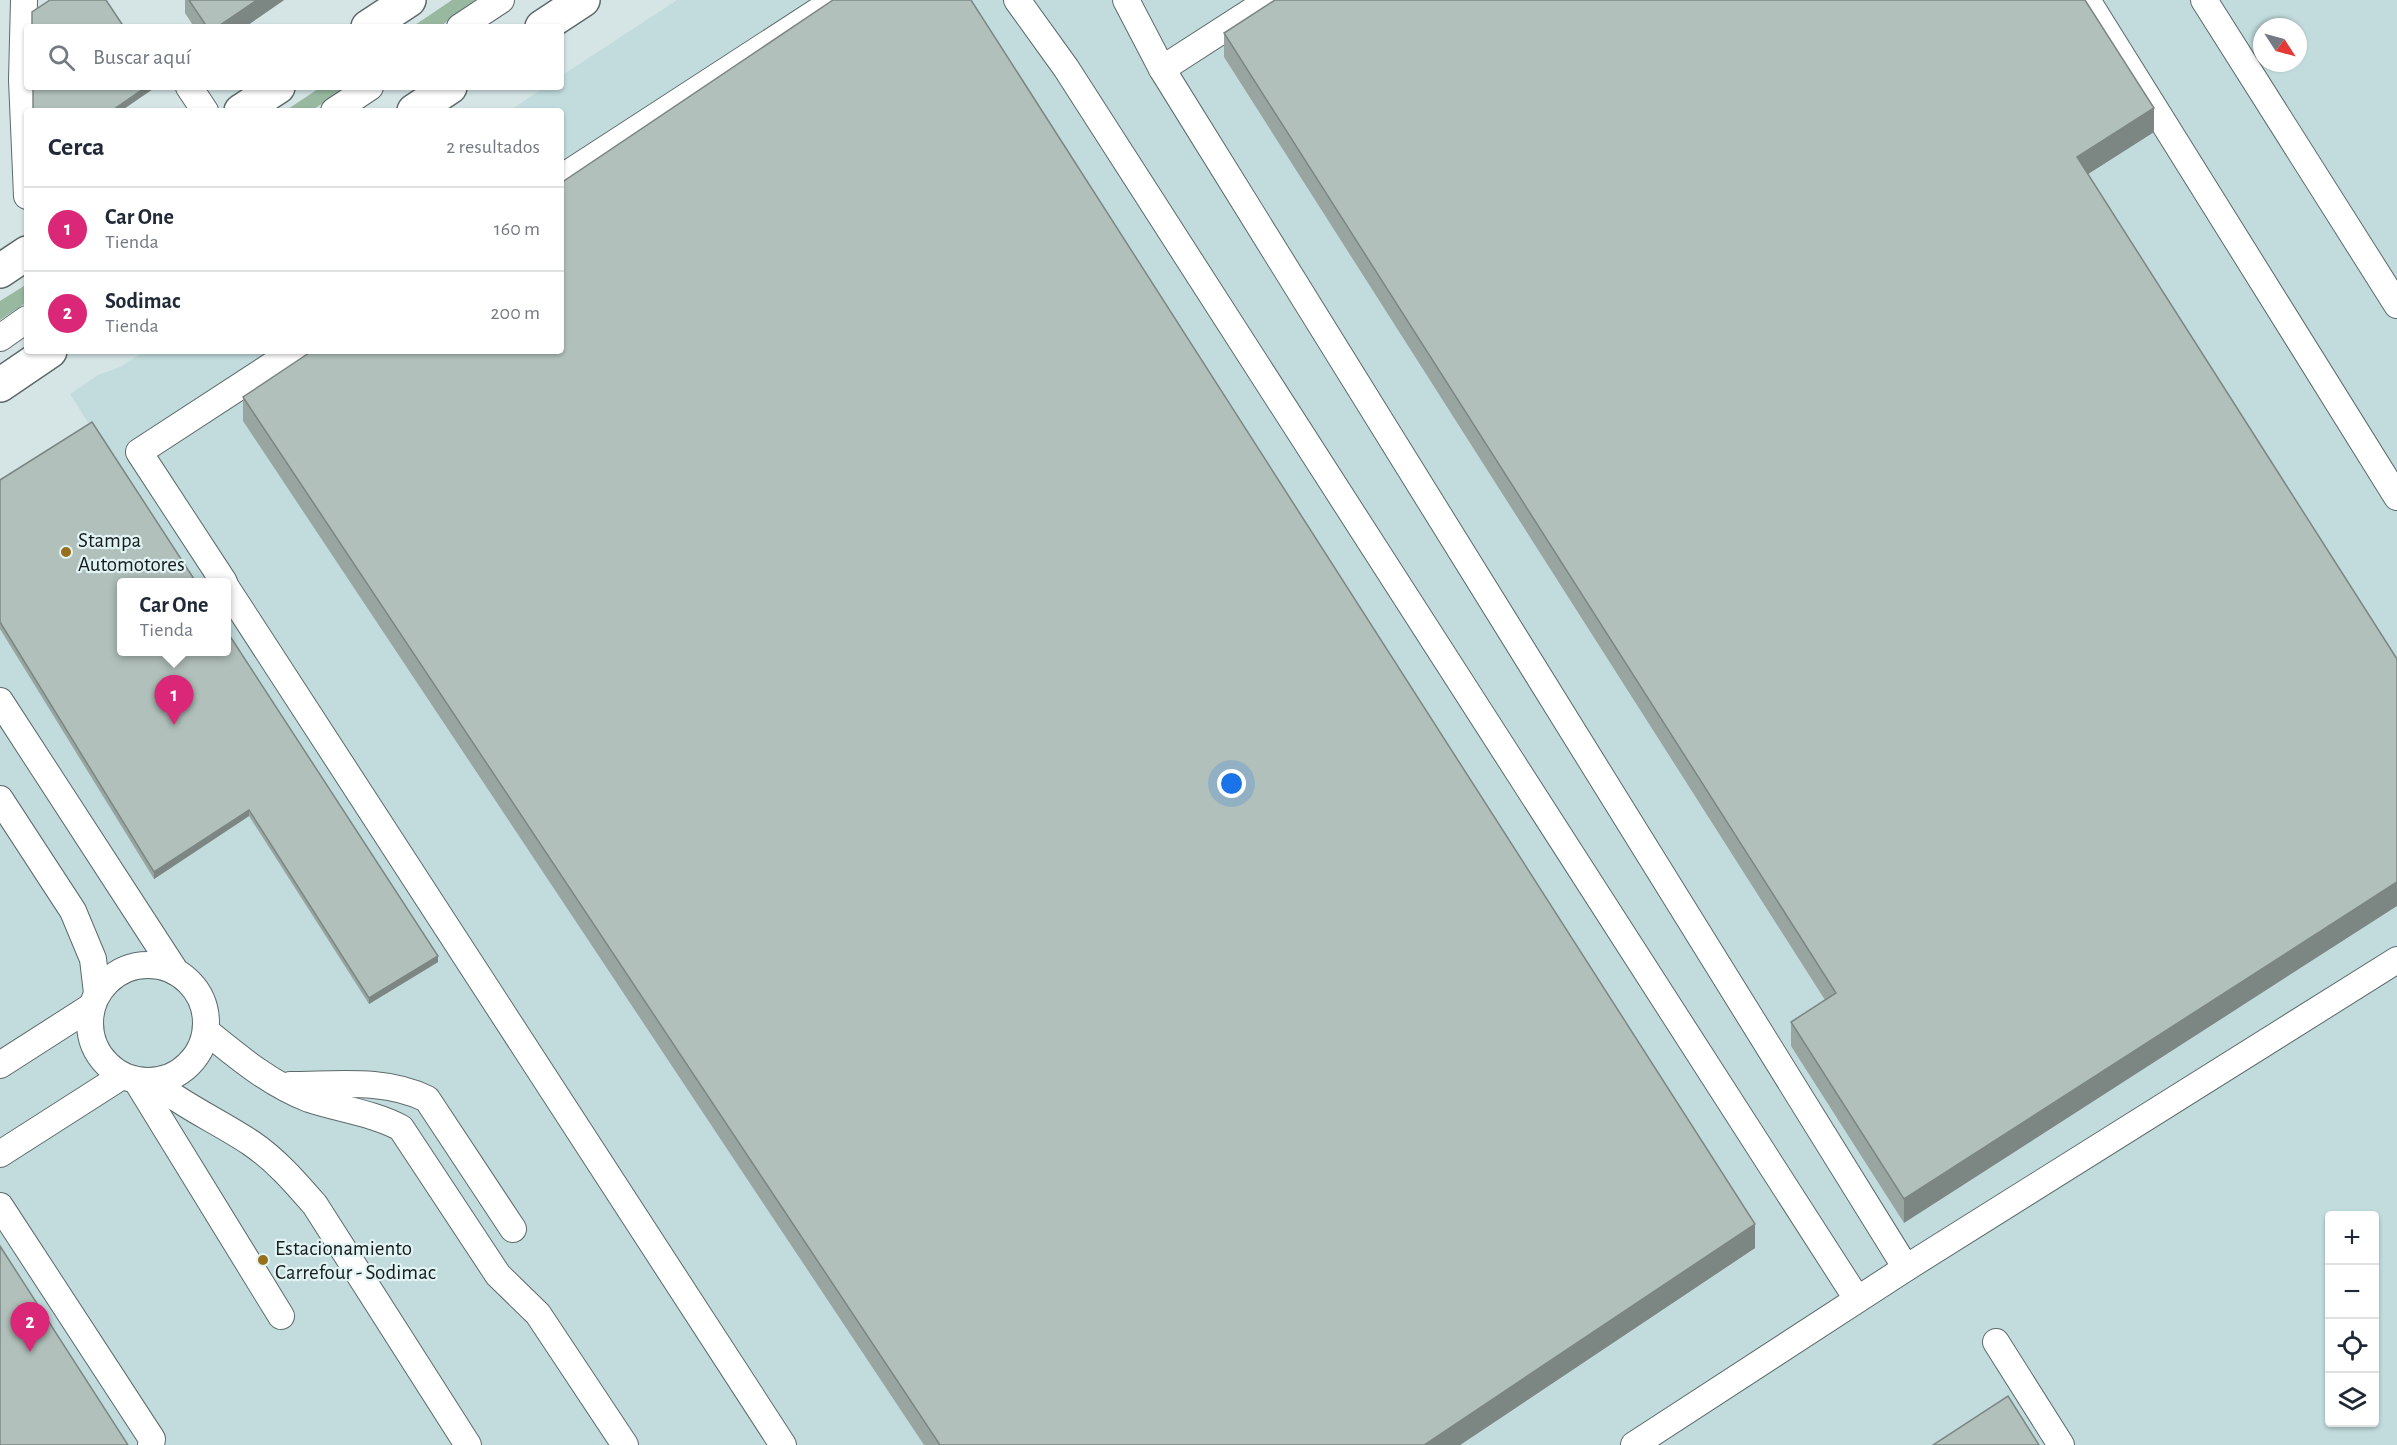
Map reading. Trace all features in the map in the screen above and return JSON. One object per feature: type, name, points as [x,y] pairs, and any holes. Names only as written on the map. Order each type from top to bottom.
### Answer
[{"type":"main road","points":[[373,24],[409,0]]},
{"type":"main road","points":[[547,24],[583,0]]},
{"type":"main road","points":[[246,108],[273,90]]},
{"type":"main road","points":[[418,108],[446,90]]},
{"type":"main road","points":[[0,271],[24,255]]},
{"type":"main road","points":[[0,385],[46,354]]},
{"type":"lane","points":[[24,0],[24,24]]},
{"type":"lane","points":[[465,24],[501,0]]},
{"type":"lane","points":[[564,176],[835,0]]},
{"type":"lane","points":[[1017,0],[1073,79],[1857,1299]]},
{"type":"lane","points":[[1126,0],[1162,69],[1906,1268]]},
{"type":"lane","points":[[1162,69],[1269,0]]},
{"type":"lane","points":[[2087,0],[2397,497]]},
{"type":"lane","points":[[2204,0],[2397,305]]},
{"type":"lane","points":[[25,90],[25,108]]},
{"type":"lane","points":[[191,90],[204,108]]},
{"type":"lane","points":[[338,108],[366,90]]},
{"type":"lane","points":[[0,338],[24,321]]},
{"type":"lane","points":[[221,578],[139,452],[289,354]]},
{"type":"lane","points":[[231,595],[783,1445]]},
{"type":"lane","points":[[0,701],[176,972]]},
{"type":"lane","points":[[0,799],[73,911],[93,959],[95,1000],[91,1039],[98,1054],[136,1079],[251,1143],[284,1169],[315,1205],[468,1445]]},
{"type":"lane","points":[[1634,1445],[1857,1299],[2397,960]]},
{"type":"lane","points":[[0,1065],[95,1000],[107,982],[122,970],[141,965],[160,966],[176,972],[190,982],[200,997],[206,1014],[206,1031],[201,1047],[186,1066],[167,1078],[136,1079],[0,1154]]},
{"type":"lane","points":[[206,1031],[243,1062],[279,1085],[307,1098],[388,1121],[401,1128],[498,1275],[538,1314],[625,1445]]},
{"type":"lane","points":[[136,1079],[281,1316]]},
{"type":"lane","points":[[279,1085],[386,1084],[408,1089],[427,1099],[513,1229]]},
{"type":"lane","points":[[0,1206],[152,1442]]},
{"type":"lane","points":[[1996,1342],[2061,1445]]},
{"type":"shaded area","points":[[677,0],[2397,0],[2397,1445],[0,1445],[0,486],[92,429],[70,394],[98,375],[120,367],[140,354],[564,354],[564,108],[514,108],[540,90],[564,90],[564,74]]},
{"type":"green space","points":[[452,0],[479,0],[443,24],[416,24]]},
{"type":"green space","points":[[316,90],[342,90],[316,108],[290,108]]},
{"type":"green space","points":[[24,286],[24,304],[0,320],[0,301]]},
{"type":"building","points":[[50,0],[106,0],[122,24],[32,24],[32,12]]},
{"type":"building","points":[[189,0],[257,0],[221,24],[205,24]]},
{"type":"building","points":[[833,0],[971,0],[1755,1224],[1424,1445],[940,1445],[243,397],[308,354],[564,354],[564,181]]},
{"type":"building","points":[[1275,0],[2085,0],[2154,108],[2077,157],[2397,659],[2397,882],[1904,1199],[1791,1022],[1836,993],[1224,33]]},
{"type":"building","points":[[33,90],[142,90],[115,108],[33,108]]},
{"type":"building","points":[[92,422],[193,578],[117,578],[117,656],[231,656],[231,638],[438,956],[369,998],[249,810],[154,872],[0,622],[0,480]]},
{"type":"building","points":[[0,1246],[128,1445],[0,1445]]},
{"type":"building","points":[[2008,1396],[2039,1445],[1933,1445]]},
{"type":"place","name":"Stampa Automotores","points":[[66,552]]},
{"type":"place","name":"Car One","points":[[174,725]]},
{"type":"place","name":"Estacionamiento Carrefour - Sodimac","points":[[263,1260]]},
{"type":"place","name":"Sodimac","points":[[30,1352]]}]
